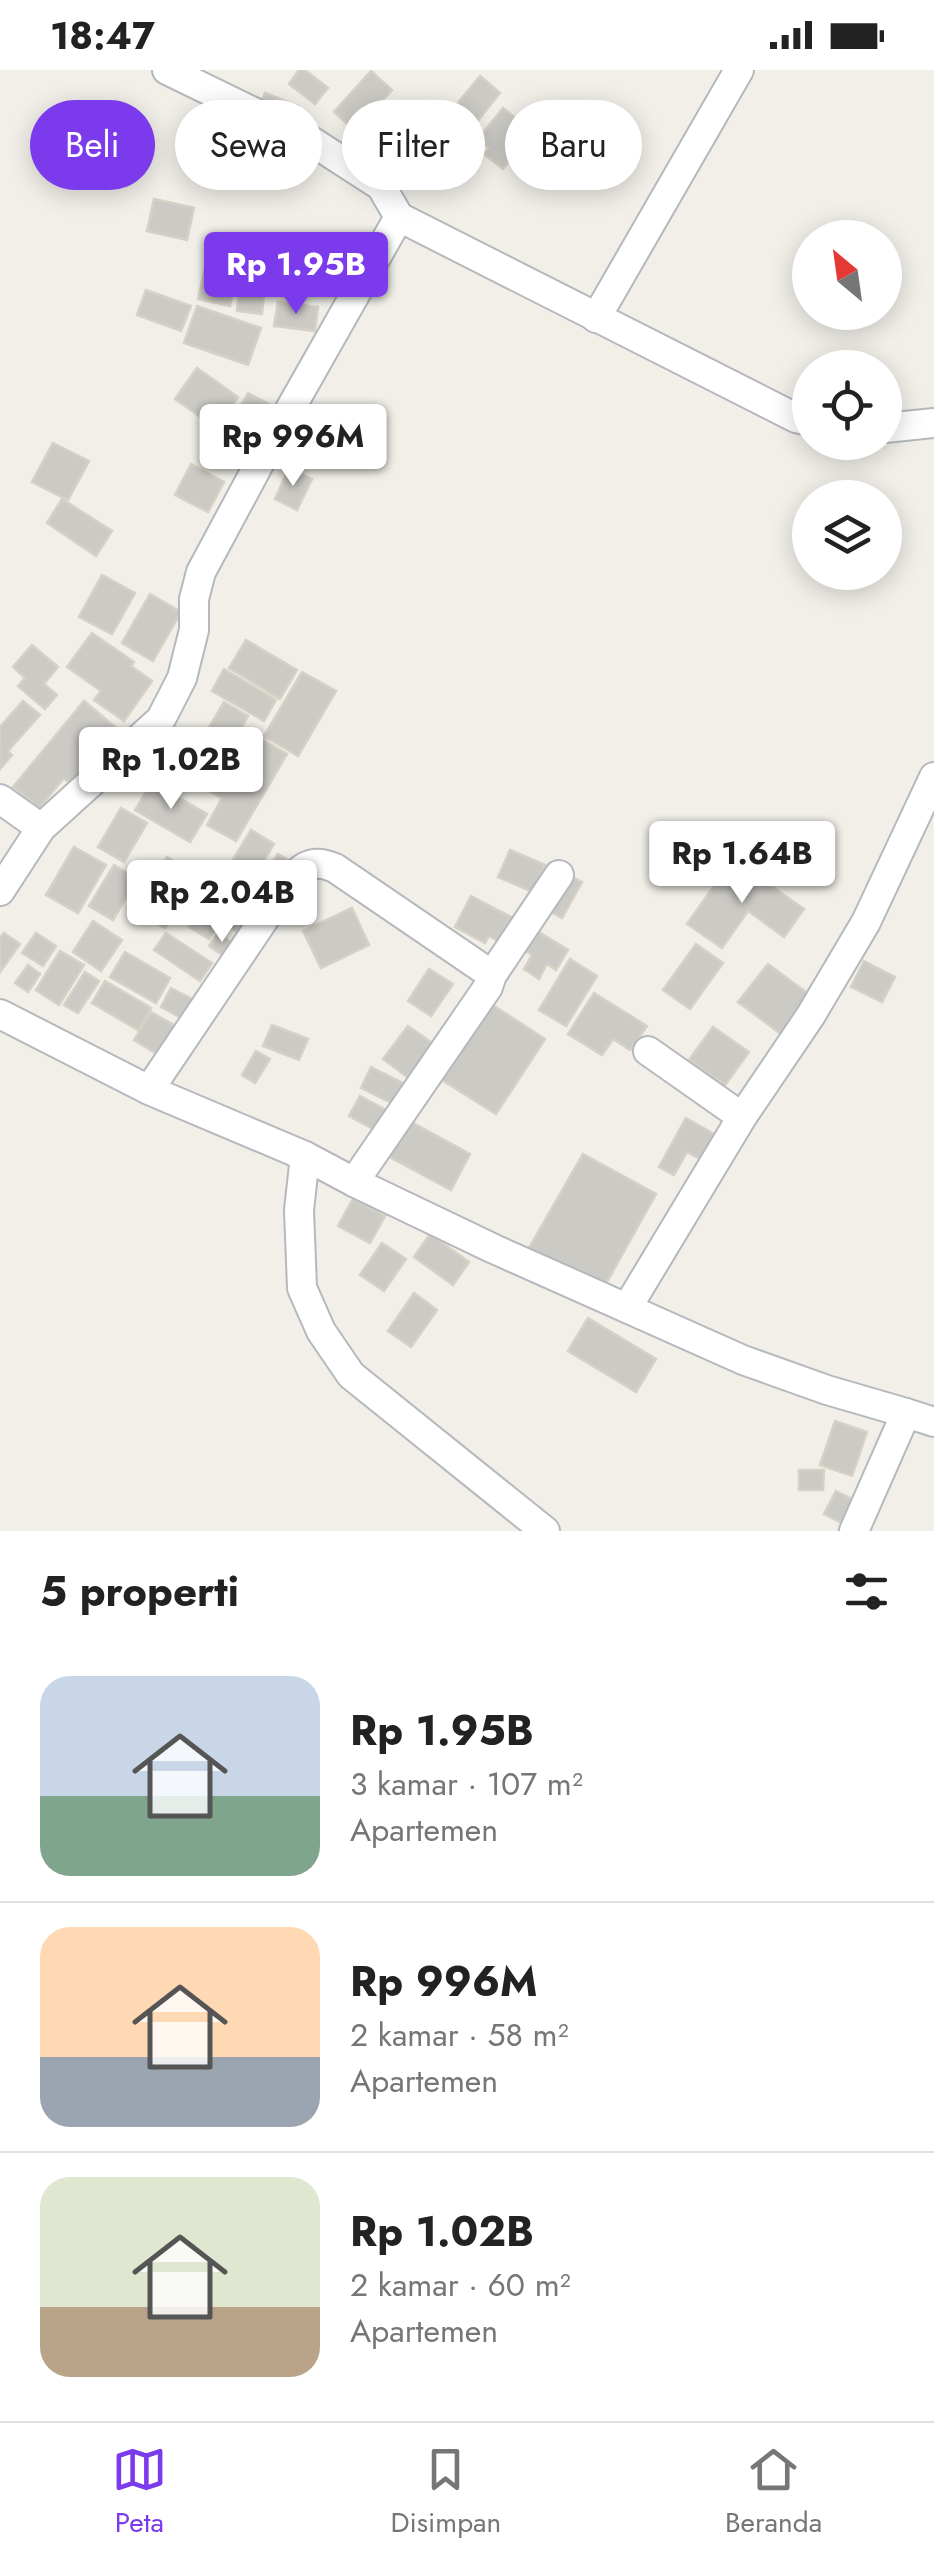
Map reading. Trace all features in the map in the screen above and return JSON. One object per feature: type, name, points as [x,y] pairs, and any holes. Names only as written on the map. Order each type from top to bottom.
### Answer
[{"type":"street","points":[[168,70],[305,137],[380,186],[399,217],[792,416]]},
{"type":"street","points":[[596,318],[738,70]]},
{"type":"street","points":[[0,891],[41,828],[161,718],[170,705],[182,678],[194,630],[194,600],[201,572],[399,217]]},
{"type":"street","points":[[902,426],[934,422]]},
{"type":"street","points":[[627,1308],[866,922],[934,777]]},
{"type":"street","points":[[0,799],[41,828]]},
{"type":"street","points":[[148,1090],[298,872],[314,862],[335,868],[492,975]]},
{"type":"street","points":[[354,1182],[560,875]]},
{"type":"street","points":[[0,1014],[148,1090],[305,1156],[743,1360],[934,1422]]},
{"type":"street","points":[[648,1051],[742,1117]]},
{"type":"street","points":[[305,1156],[298,1210],[302,1288],[320,1330],[351,1375],[545,1531]]},
{"type":"street","points":[[854,1531],[906,1413]]},
{"type":"building","points":[[299,70],[305,70],[328,88],[318,100],[310,100],[289,84]]},
{"type":"building","points":[[371,71],[392,90],[383,100],[345,100]]},
{"type":"building","points":[[480,76],[500,93],[485,112],[485,100],[460,100]]},
{"type":"building","points":[[265,93],[283,100],[262,100]]},
{"type":"building","points":[[342,103],[342,119],[334,112]]},
{"type":"building","points":[[505,110],[503,169],[485,155],[489,148],[485,145],[485,130]]},
{"type":"building","points":[[154,199],[194,208],[187,240],[147,231]]},
{"type":"building","points":[[206,264],[238,271],[230,306],[198,299]]},
{"type":"building","points":[[242,264],[300,270],[297,297],[264,294],[262,314],[237,311]]},
{"type":"building","points":[[146,290],[191,306],[181,331],[137,315]]},
{"type":"building","points":[[278,302],[318,307],[315,331],[274,326]]},
{"type":"building","points":[[197,306],[261,328],[248,365],[184,343]]},
{"type":"building","points":[[197,368],[238,397],[216,428],[175,399]]},
{"type":"building","points":[[248,393],[280,410],[263,441],[231,424]]},
{"type":"building","points":[[53,443],[89,461],[68,500],[32,482]]},
{"type":"building","points":[[191,464],[224,482],[208,512],[175,495]]},
{"type":"building","points":[[289,468],[312,479],[297,510],[275,499]]},
{"type":"building","points":[[62,499],[112,531],[96,556],[47,523]]},
{"type":"building","points":[[102,575],[135,593],[112,634],[79,617]]},
{"type":"building","points":[[150,594],[181,612],[153,661],[122,643]]},
{"type":"building","points":[[92,633],[134,662],[131,666],[152,681],[124,721],[94,700],[101,691],[67,667]]},
{"type":"building","points":[[246,640],[297,670],[280,699],[229,668]]},
{"type":"building","points":[[32,645],[58,667],[44,684],[57,695],[45,709],[18,686],[25,678],[13,667]]},
{"type":"building","points":[[224,669],[276,700],[264,721],[212,691]]},
{"type":"building","points":[[302,672],[336,691],[298,756],[264,736]]},
{"type":"building","points":[[23,701],[40,715],[8,751],[12,755],[0,769],[0,727]]},
{"type":"building","points":[[84,701],[121,732],[76,788],[64,778],[39,808],[13,787]]},
{"type":"building","points":[[224,702],[248,716],[207,788],[182,773]]},
{"type":"building","points":[[243,728],[287,754],[236,841],[207,825],[222,798],[207,790]]},
{"type":"building","points":[[152,782],[207,814],[190,842],[135,810]]},
{"type":"building","points":[[121,808],[147,823],[124,862],[98,847]]},
{"type":"building","points":[[251,830],[274,844],[246,891],[222,878]]},
{"type":"building","points":[[74,847],[106,865],[78,913],[46,895]]},
{"type":"building","points":[[510,850],[545,865],[533,892],[498,877]]},
{"type":"building","points":[[278,854],[290,861],[265,900],[253,893]]},
{"type":"building","points":[[167,857],[197,874],[165,928],[135,911]]},
{"type":"building","points":[[733,859],[804,909],[784,937],[748,911],[722,948],[687,924]]},
{"type":"building","points":[[114,865],[137,879],[113,920],[89,906]]},
{"type":"building","points":[[568,875],[582,882],[562,918],[549,911]]},
{"type":"building","points":[[215,881],[236,893],[209,939],[189,927]]},
{"type":"building","points":[[471,896],[511,917],[498,941],[489,936],[485,943],[455,927]]},
{"type":"building","points":[[230,908],[248,920],[239,933],[222,922]]},
{"type":"building","points":[[352,908],[369,945],[321,968],[303,931]]},
{"type":"building","points":[[93,921],[122,940],[101,971],[73,952]]},
{"type":"building","points":[[534,929],[568,950],[556,970],[547,964],[539,979],[524,969],[532,955],[522,948]]},
{"type":"building","points":[[4,933],[20,944],[0,972],[0,938]]},
{"type":"building","points":[[36,933],[56,946],[43,966],[22,953]]},
{"type":"building","points":[[166,933],[212,963],[200,981],[154,950]]},
{"type":"building","points":[[218,933],[234,944],[225,957],[209,946]]},
{"type":"building","points":[[696,944],[723,963],[690,1009],[663,990]]},
{"type":"building","points":[[60,951],[84,965],[59,1005],[36,990]]},
{"type":"building","points":[[125,952],[170,978],[156,1003],[110,977]]},
{"type":"building","points":[[570,959],[597,976],[566,1026],[539,1010]]},
{"type":"building","points":[[864,961],[895,977],[882,1002],[851,987]]},
{"type":"building","points":[[768,964],[814,998],[785,1037],[738,1002]]},
{"type":"building","points":[[28,965],[40,974],[28,992],[15,983]]},
{"type":"building","points":[[429,969],[453,984],[431,1016],[408,1001]]},
{"type":"building","points":[[85,972],[99,981],[78,1013],[64,1005]]},
{"type":"building","points":[[105,981],[151,1008],[138,1030],[92,1003]]},
{"type":"building","points":[[171,988],[196,1001],[185,1020],[161,1007]]},
{"type":"building","points":[[594,993],[647,1026],[630,1050],[613,1039],[602,1055],[568,1034]]},
{"type":"building","points":[[488,1002],[545,1039],[496,1114],[439,1078]]},
{"type":"building","points":[[151,1012],[181,1029],[164,1058],[134,1040]]},
{"type":"building","points":[[272,1025],[308,1039],[299,1060],[263,1046]]},
{"type":"building","points":[[408,1026],[435,1045],[410,1079],[383,1059]]},
{"type":"building","points":[[713,1027],[749,1052],[725,1085],[689,1060]]},
{"type":"building","points":[[256,1051],[270,1059],[255,1083],[242,1075]]},
{"type":"building","points":[[371,1067],[405,1084],[394,1104],[361,1088]]},
{"type":"building","points":[[360,1096],[388,1111],[377,1131],[349,1116]]},
{"type":"building","points":[[404,1118],[470,1154],[451,1190],[384,1154]]},
{"type":"building","points":[[686,1118],[714,1134],[700,1159],[687,1152],[674,1175],[659,1167]]},
{"type":"building","points":[[583,1154],[656,1194],[603,1289],[529,1248]]},
{"type":"building","points":[[353,1199],[385,1216],[370,1243],[338,1226]]},
{"type":"building","points":[[430,1234],[469,1262],[453,1285],[414,1257]]},
{"type":"building","points":[[382,1243],[406,1259],[384,1291],[360,1275]]},
{"type":"building","points":[[414,1293],[437,1310],[411,1347],[388,1331]]},
{"type":"building","points":[[588,1318],[656,1359],[636,1392],[568,1351]]},
{"type":"building","points":[[835,1421],[867,1432],[852,1476],[820,1465]]},
{"type":"building","points":[[799,1470],[824,1470],[823,1490],[799,1490]]},
{"type":"building","points":[[836,1491],[854,1500],[842,1523],[824,1514]]}]
